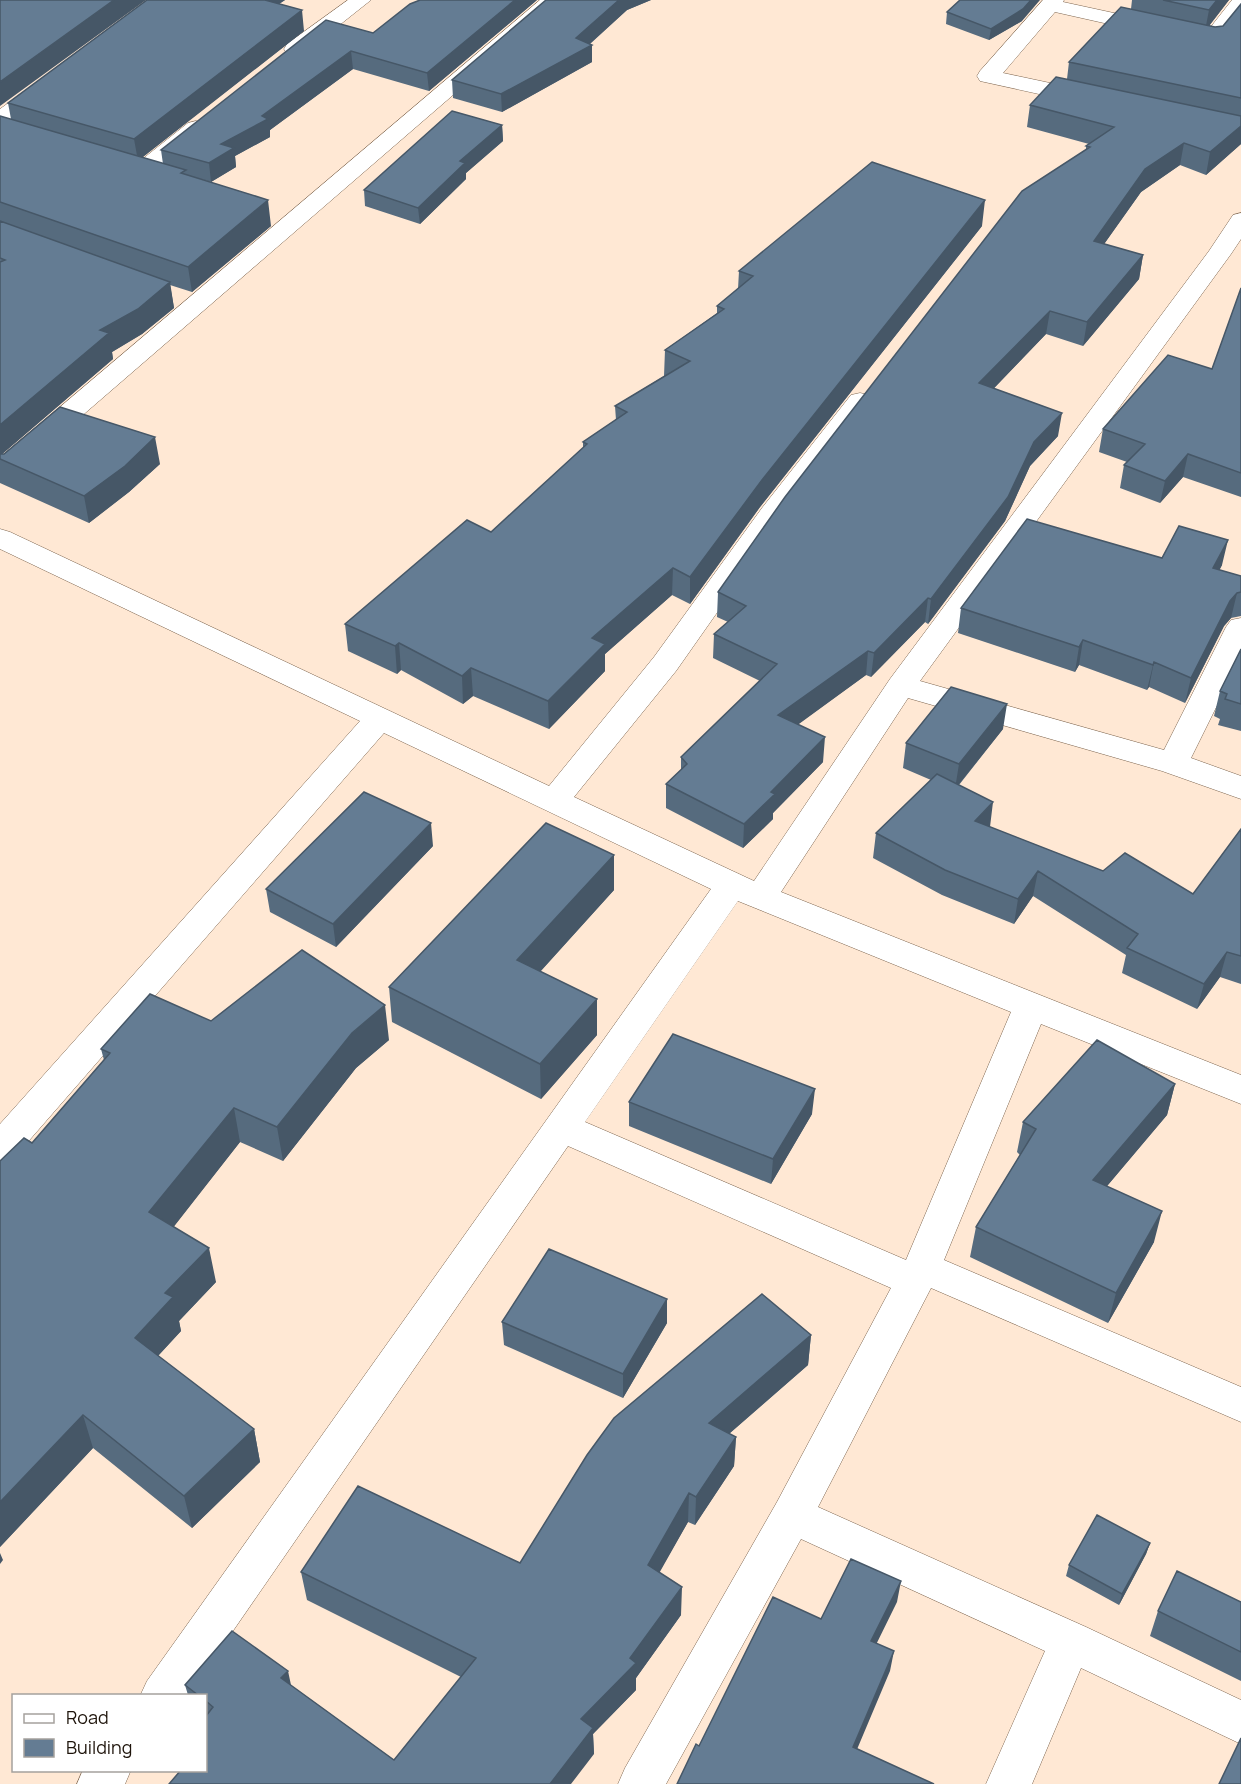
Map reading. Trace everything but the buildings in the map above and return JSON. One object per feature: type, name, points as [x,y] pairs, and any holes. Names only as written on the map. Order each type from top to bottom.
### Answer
[{"type":"street","points":[[281,60],[361,0]]},
{"type":"street","points":[[0,472],[184,302],[287,214],[553,0]]},
{"type":"street","points":[[1114,103],[988,76],[1052,3],[1211,41],[1241,3]]},
{"type":"street","points":[[0,120],[66,72]]},
{"type":"street","points":[[143,170],[217,111]]},
{"type":"street","points":[[163,1694],[561,1126],[746,891],[1230,257],[1241,220]]},
{"type":"street","points":[[555,801],[665,664],[772,514],[874,383]]},
{"type":"street","points":[[0,538],[746,891],[1241,1090]]},
{"type":"street","points":[[1173,763],[1241,627]]},
{"type":"street","points":[[901,686],[1173,763],[1241,788]]},
{"type":"street","points":[[0,1149],[380,718]]},
{"type":"street","points":[[641,1784],[792,1515],[918,1274],[1030,1005]]},
{"type":"street","points":[[561,1126],[1241,1405]]},
{"type":"street","points":[[792,1515],[1071,1641],[1241,1723]]},
{"type":"street","points":[[1009,1784],[1071,1641]]}]
